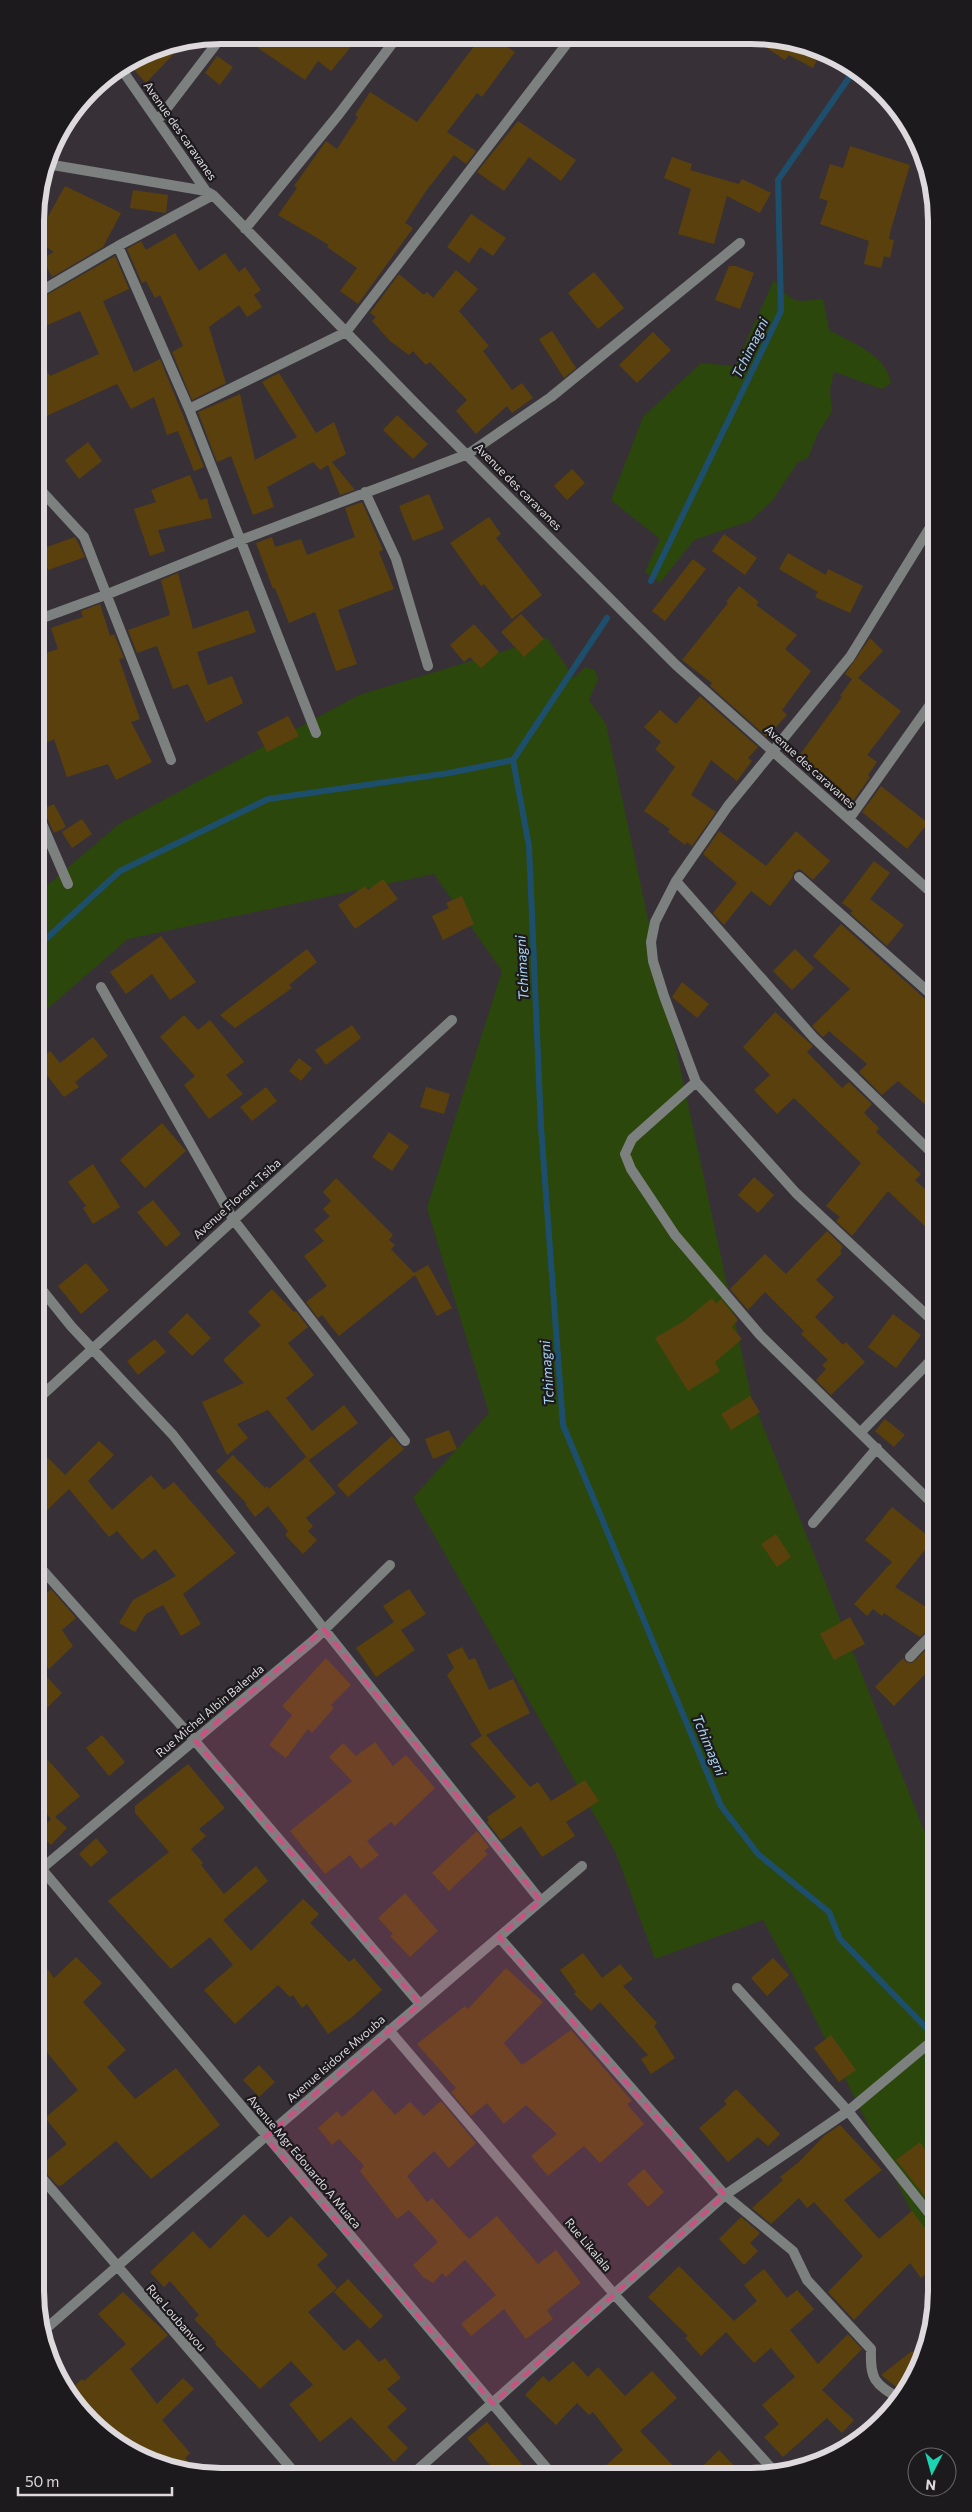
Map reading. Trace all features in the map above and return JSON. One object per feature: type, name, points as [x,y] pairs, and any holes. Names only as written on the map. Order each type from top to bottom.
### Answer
[{"type":"street","points":[[158,120],[216,44]]},
{"type":"street","points":[[245,228],[339,114],[392,44]]},
{"type":"street","points":[[189,408],[346,332],[420,239],[567,44]]},
{"type":"street","name":"Avenue des caravanes","points":[[124,73],[209,193],[676,665],[928,890]]},
{"type":"street","points":[[53,165],[209,193]]},
{"type":"street","points":[[44,289],[209,193]]},
{"type":"street","points":[[44,617],[108,594],[364,492],[468,454],[551,397],[740,243]]},
{"type":"street","points":[[118,246],[189,408],[316,733]]},
{"type":"street","points":[[364,492],[396,559],[428,666]]},
{"type":"street","points":[[44,494],[84,537],[108,594],[170,760]]},
{"type":"street","points":[[928,533],[850,657],[728,806],[676,881],[655,922],[651,942],[653,961],[664,996],[696,1082],[796,1193],[928,1316]]},
{"type":"street","points":[[849,819],[928,708]]},
{"type":"street","points":[[44,828],[68,884]]},
{"type":"street","points":[[799,877],[928,992]]},
{"type":"street","points":[[676,881],[813,1038],[928,1148]]},
{"type":"street","points":[[101,987],[233,1219],[406,1441]]},
{"type":"street","name":"Avenue Florent Tsiba","points":[[44,1393],[452,1020]]},
{"type":"street","points":[[696,1082],[632,1139],[625,1154],[631,1168],[675,1234],[760,1335],[928,1499]]},
{"type":"street","points":[[44,1292],[71,1326],[173,1435],[324,1630],[541,1901]]},
{"type":"street","points":[[861,1432],[928,1362]]},
{"type":"street","points":[[813,1524],[877,1448]]},
{"type":"street","name":"Rue Michel Albin Balenda","points":[[44,1866],[324,1630],[390,1565]]},
{"type":"street","points":[[44,1572],[195,1740],[420,2004]]},
{"type":"street","points":[[910,1657],[928,1639]]},
{"type":"street","name":"Avenue Isidore Mvouba","points":[[47,2327],[265,2136],[582,1866]]},
{"type":"street","name":"Avenue Mgr Edouardo A Muaca","points":[[44,1874],[547,2468]]},
{"type":"street","points":[[499,1937],[725,2195],[793,2251],[807,2280],[871,2349],[870,2371],[877,2384],[894,2395]]},
{"type":"street","points":[[738,1988],[848,2111],[928,2212]]},
{"type":"street","name":"Rue Likalala","points":[[389,2030],[614,2294],[771,2467]]},
{"type":"street","points":[[420,2468],[725,2195],[848,2111],[928,2045]]},
{"type":"street","name":"Rue Loubanvou","points":[[44,2181],[116,2267],[291,2468]]},
{"type":"highlighted area","points":[[324,1629],[541,1901],[499,1937],[725,2195],[493,2404],[265,2137],[420,2004],[195,1741]]},
{"type":"green space","points":[[774,280],[785,294],[794,300],[823,299],[829,330],[867,350],[882,364],[888,373],[891,383],[882,389],[834,372],[830,390],[832,412],[818,433],[808,458],[798,462],[772,501],[750,521],[694,540],[660,583],[645,572],[660,539],[611,500],[643,417],[701,363],[735,366]]},
{"type":"green space","points":[[547,638],[574,678],[585,667],[595,670],[598,679],[589,700],[606,724],[751,1396],[928,1840],[928,2245],[800,1988],[763,1920],[655,1959],[615,1851],[413,1498],[489,1413],[427,1208],[502,971],[434,874],[128,939],[44,1012],[44,888],[119,824],[359,695]]},
{"type":"building","points":[[252,44],[353,44],[331,71],[318,61],[305,80]]},
{"type":"building","points":[[476,44],[503,44],[515,52],[482,97],[477,93],[447,132],[476,151],[466,164],[454,155],[426,191],[405,223],[413,228],[358,304],[340,291],[357,268],[327,247],[329,245],[278,215],[297,188],[294,186],[326,141],[337,149],[358,117],[355,115],[370,92],[417,122]]},
{"type":"building","points":[[760,44],[786,47],[819,57],[813,68],[789,55],[785,60]]},
{"type":"building","points":[[178,49],[146,83],[132,67],[153,57]]},
{"type":"building","points":[[217,56],[233,67],[220,85],[205,73]]},
{"type":"building","points":[[518,121],[576,160],[561,181],[529,157],[504,191],[477,172]]},
{"type":"building","points":[[850,146],[910,165],[891,229],[889,239],[894,240],[890,258],[884,256],[881,268],[864,264],[869,241],[820,224],[828,201],[819,198],[830,164],[843,168]]},
{"type":"building","points":[[672,157],[692,164],[690,170],[739,184],[742,179],[771,193],[760,213],[727,196],[714,244],[678,234],[691,189],[664,178]]},
{"type":"building","points":[[65,186],[121,213],[103,247],[52,277],[44,262],[44,257],[54,252],[44,245],[44,224]]},
{"type":"building","points":[[133,190],[168,195],[166,213],[130,208]]},
{"type":"building","points":[[471,214],[506,238],[493,256],[480,247],[469,263],[447,247]]},
{"type":"building","points":[[175,233],[199,271],[225,253],[239,272],[245,267],[261,290],[254,295],[262,307],[247,317],[239,305],[222,318],[221,316],[209,327],[226,383],[192,400],[172,352],[183,346],[160,295],[155,298],[146,281],[142,283],[127,249],[141,241],[146,250]]},
{"type":"building","points":[[115,256],[129,289],[103,301],[134,372],[160,359],[204,467],[194,471],[178,431],[167,435],[154,397],[131,409],[117,384],[44,417],[44,366],[50,376],[99,354],[80,311],[44,327],[44,296]]},
{"type":"building","points":[[729,266],[736,266],[754,273],[740,309],[715,300]]},
{"type":"building","points":[[456,270],[478,289],[459,311],[489,346],[483,351],[512,390],[522,383],[533,398],[512,413],[507,406],[476,434],[456,411],[467,400],[430,362],[426,365],[413,351],[409,355],[390,341],[372,321],[376,317],[370,313],[399,274],[424,295],[427,292],[433,298]]},
{"type":"building","points":[[594,272],[624,308],[598,329],[568,293]]},
{"type":"building","points":[[552,331],[576,368],[564,378],[539,339]]},
{"type":"building","points":[[653,332],[671,350],[637,383],[619,365]]},
{"type":"building","points":[[279,373],[316,433],[334,422],[346,454],[332,462],[355,490],[340,495],[328,465],[320,470],[313,462],[267,487],[274,507],[253,515],[231,456],[217,462],[198,412],[240,394],[255,460],[297,437],[262,382]]},
{"type":"building","points":[[397,415],[428,444],[413,459],[383,430]]},
{"type":"building","points":[[88,442],[102,461],[79,479],[65,460]]},
{"type":"building","points":[[572,469],[585,483],[567,500],[554,486]]},
{"type":"building","points":[[190,475],[200,500],[207,498],[212,518],[158,530],[165,551],[150,556],[134,509],[156,502],[151,490]]},
{"type":"building","points":[[429,494],[444,529],[413,541],[399,506]]},
{"type":"building","points":[[362,502],[383,550],[379,552],[394,589],[338,610],[357,664],[336,671],[315,612],[289,623],[275,588],[273,589],[256,543],[272,537],[275,547],[301,539],[307,555],[355,537],[345,508]]},
{"type":"building","points":[[489,517],[501,534],[496,538],[542,595],[512,619],[484,584],[481,586],[450,543]]},
{"type":"building","points":[[724,534],[757,558],[745,575],[712,551]]},
{"type":"building","points":[[75,537],[85,557],[48,570],[44,558],[44,548]]},
{"type":"building","points":[[788,553],[826,575],[828,569],[863,586],[850,613],[815,597],[818,592],[779,569]]},
{"type":"building","points":[[693,559],[706,569],[665,621],[652,611]]},
{"type":"building","points":[[178,573],[193,629],[248,610],[256,632],[197,652],[208,685],[232,676],[243,703],[206,722],[188,684],[173,689],[157,646],[137,653],[128,630],[170,615],[161,580]]},
{"type":"building","points":[[739,586],[759,602],[756,605],[797,635],[785,649],[811,671],[782,710],[787,715],[767,737],[710,686],[712,683],[682,660],[728,603],[726,602]]},
{"type":"building","points":[[100,604],[110,636],[114,634],[124,658],[119,659],[140,719],[131,722],[152,762],[116,780],[108,764],[67,777],[54,739],[44,744],[44,654],[58,649],[51,628],[83,617],[81,611]]},
{"type":"building","points":[[521,614],[544,639],[524,657],[501,632]]},
{"type":"building","points":[[474,624],[499,652],[481,668],[470,657],[464,662],[450,645]]},
{"type":"building","points":[[870,638],[883,651],[858,678],[901,711],[867,755],[877,762],[868,775],[870,777],[851,804],[796,760],[842,697],[840,696],[852,679],[845,674]]},
{"type":"building","points":[[700,696],[758,747],[748,758],[752,761],[737,781],[711,760],[691,795],[716,812],[692,846],[687,842],[685,845],[668,832],[670,829],[644,811],[675,767],[655,749],[661,742],[644,727],[660,710],[676,724]]},
{"type":"building","points":[[288,716],[299,736],[267,752],[257,732]]},
{"type":"building","points":[[881,786],[928,823],[907,849],[862,812]]},
{"type":"building","points":[[54,804],[66,827],[54,833],[44,809]]},
{"type":"building","points":[[82,819],[92,834],[72,848],[62,832]]},
{"type":"building","points":[[719,831],[766,866],[796,831],[830,861],[813,880],[800,869],[794,872],[792,878],[770,906],[751,891],[724,925],[713,913],[737,883],[703,854]]},
{"type":"building","points":[[874,861],[890,873],[870,899],[904,925],[887,946],[850,913],[853,911],[842,903]]},
{"type":"building","points":[[383,879],[398,899],[355,929],[338,905],[365,886],[368,890]]},
{"type":"building","points":[[462,896],[474,924],[443,940],[432,916],[449,908],[446,903]]},
{"type":"building","points":[[841,924],[928,1002],[928,1107],[898,1081],[882,1095],[859,1072],[867,1064],[829,1031],[823,1037],[812,1026],[850,989],[813,956]]},
{"type":"building","points":[[161,936],[196,982],[170,1000],[152,974],[126,994],[110,972]]},
{"type":"building","points":[[307,949],[317,962],[289,985],[292,988],[235,1028],[220,1015]]},
{"type":"building","points":[[795,949],[814,968],[792,990],[773,971]]},
{"type":"building","points":[[682,982],[709,1004],[697,1018],[672,997]]},
{"type":"building","points":[[775,1012],[813,1046],[807,1052],[842,1088],[849,1082],[872,1104],[864,1113],[879,1128],[876,1132],[921,1174],[915,1180],[928,1192],[928,1229],[888,1191],[852,1236],[836,1221],[840,1217],[826,1206],[861,1163],[794,1098],[777,1114],[754,1090],[770,1075],[743,1047]]},
{"type":"building","points":[[184,1015],[198,1030],[210,1020],[244,1062],[226,1075],[243,1094],[209,1119],[184,1085],[195,1076],[160,1037]]},
{"type":"building","points":[[352,1025],[361,1038],[326,1065],[315,1050]]},
{"type":"building","points":[[93,1037],[108,1056],[75,1082],[79,1087],[64,1097],[44,1072],[44,1056],[50,1051],[60,1063]]},
{"type":"building","points":[[299,1058],[312,1068],[301,1081],[289,1071]]},
{"type":"building","points":[[266,1087],[277,1101],[252,1121],[240,1107]]},
{"type":"building","points":[[426,1087],[450,1094],[444,1114],[420,1107]]},
{"type":"building","points":[[162,1123],[186,1151],[145,1188],[120,1160]]},
{"type":"building","points":[[389,1132],[409,1146],[392,1171],[372,1157]]},
{"type":"building","points":[[93,1164],[120,1207],[93,1224],[83,1208],[86,1206],[68,1182]]},
{"type":"building","points":[[754,1177],[774,1195],[758,1213],[738,1195]]},
{"type":"building","points":[[336,1178],[393,1235],[389,1240],[395,1245],[391,1249],[414,1273],[428,1265],[452,1308],[437,1316],[415,1275],[339,1336],[322,1315],[318,1318],[306,1302],[327,1286],[304,1256],[324,1241],[314,1230],[330,1216],[323,1209],[331,1201],[323,1192]]},
{"type":"building","points":[[153,1200],[181,1234],[166,1247],[137,1212]]},
{"type":"building","points":[[827,1231],[843,1247],[840,1251],[842,1253],[816,1280],[834,1297],[815,1317],[843,1345],[846,1342],[865,1362],[831,1395],[816,1380],[826,1369],[822,1365],[828,1360],[801,1334],[804,1331],[765,1292],[748,1310],[730,1289],[765,1254],[786,1274]]},
{"type":"building","points":[[86,1263],[109,1290],[81,1314],[58,1286]]},
{"type":"building","points":[[272,1289],[294,1312],[296,1311],[308,1327],[288,1343],[314,1375],[286,1398],[312,1431],[344,1405],[358,1423],[309,1460],[268,1410],[237,1424],[248,1438],[227,1455],[202,1402],[244,1383],[223,1360],[261,1325],[248,1312]]},
{"type":"building","points":[[712,1298],[716,1304],[721,1299],[738,1320],[732,1327],[742,1339],[715,1362],[720,1371],[688,1391],[655,1338],[684,1321]]},
{"type":"building","points":[[187,1313],[211,1338],[192,1356],[168,1332]]},
{"type":"building","points":[[893,1314],[921,1335],[896,1368],[868,1347]]},
{"type":"building","points":[[155,1339],[166,1352],[138,1375],[127,1361]]},
{"type":"building","points":[[750,1396],[760,1412],[731,1430],[721,1414]]},
{"type":"building","points":[[885,1419],[905,1435],[894,1447],[875,1431]]},
{"type":"building","points":[[449,1430],[457,1449],[433,1459],[425,1439]]},
{"type":"building","points":[[392,1436],[404,1449],[348,1497],[337,1485]]},
{"type":"building","points":[[99,1441],[114,1455],[88,1481],[112,1510],[151,1475],[164,1490],[174,1482],[236,1553],[183,1594],[201,1624],[181,1636],[163,1605],[146,1614],[135,1632],[119,1623],[133,1600],[176,1576],[155,1549],[142,1560],[117,1531],[109,1537],[69,1489],[44,1513],[44,1454],[65,1475]]},
{"type":"building","points":[[233,1455],[265,1488],[267,1486],[269,1489],[306,1457],[336,1493],[306,1518],[313,1526],[308,1531],[317,1540],[303,1554],[285,1535],[288,1531],[268,1506],[255,1517],[246,1503],[216,1471]]},
{"type":"building","points":[[892,1507],[928,1536],[928,1546],[895,1587],[928,1608],[928,1630],[920,1637],[884,1613],[882,1616],[873,1609],[867,1616],[854,1604],[892,1562],[865,1540]]},
{"type":"building","points":[[776,1534],[791,1557],[777,1567],[761,1544]]},
{"type":"building","points":[[51,1589],[76,1618],[62,1630],[73,1646],[49,1669],[44,1664],[44,1595]]},
{"type":"building","points":[[409,1589],[426,1614],[401,1630],[415,1650],[376,1677],[356,1648],[394,1622],[383,1606]]},
{"type":"building","points":[[850,1617],[865,1644],[834,1660],[820,1634]]},
{"type":"building","points":[[462,1647],[469,1660],[475,1658],[489,1690],[513,1679],[530,1713],[486,1735],[530,1787],[538,1782],[551,1801],[585,1780],[599,1801],[566,1822],[575,1836],[542,1857],[521,1826],[501,1840],[487,1822],[489,1820],[487,1817],[516,1797],[470,1744],[482,1736],[447,1675],[454,1668],[447,1655]]},
{"type":"building","points":[[928,1648],[928,1671],[894,1706],[875,1687],[903,1658],[906,1662],[912,1663]]},
{"type":"building","points":[[326,1658],[351,1685],[331,1705],[334,1708],[312,1733],[308,1729],[286,1758],[269,1745],[292,1715],[282,1706]]},
{"type":"building","points":[[48,1678],[62,1693],[44,1711],[44,1682]]},
{"type":"building","points":[[102,1735],[125,1762],[109,1776],[86,1748]]},
{"type":"building","points":[[375,1742],[393,1766],[406,1755],[435,1788],[395,1826],[391,1822],[367,1841],[379,1855],[361,1869],[350,1855],[325,1874],[290,1831],[352,1781],[329,1757],[343,1743],[356,1756]]},
{"type":"building","points":[[44,1756],[80,1796],[55,1817],[67,1828],[51,1845],[44,1839],[44,1827],[51,1819],[44,1811]]},
{"type":"building","points":[[188,1764],[225,1808],[199,1829],[206,1836],[191,1849],[203,1863],[201,1865],[224,1894],[256,1866],[268,1881],[223,1920],[251,1951],[303,1899],[319,1914],[310,1923],[349,1962],[354,1958],[382,1990],[351,2018],[328,2034],[307,2004],[302,2008],[293,1995],[290,1997],[278,1985],[235,2024],[204,1990],[233,1965],[210,1937],[171,1969],[108,1901],[169,1852],[135,1813],[135,1806]]},
{"type":"building","points":[[477,1831],[489,1847],[484,1851],[488,1854],[449,1891],[432,1873]]},
{"type":"building","points":[[96,1838],[108,1852],[91,1867],[79,1854]]},
{"type":"building","points":[[405,1893],[438,1931],[410,1957],[390,1936],[393,1934],[378,1918]]},
{"type":"building","points":[[583,1953],[602,1978],[620,1964],[633,1979],[623,1986],[657,2023],[654,2026],[675,2058],[651,2074],[641,2059],[648,2055],[600,2002],[591,2011],[574,1994],[576,1992],[560,1970]]},
{"type":"building","points":[[76,1957],[102,1983],[83,2002],[126,2050],[107,2067],[135,2099],[176,2068],[220,2125],[151,2179],[116,2141],[62,2185],[58,2186],[44,2172],[44,2163],[67,2144],[45,2118],[78,2090],[44,2049],[44,1964],[54,1978]]},
{"type":"building","points":[[773,1958],[789,1975],[767,1996],[751,1978]]},
{"type":"building","points":[[506,1968],[543,2002],[504,2043],[522,2065],[571,2030],[632,2101],[627,2104],[644,2124],[600,2163],[584,2146],[548,2176],[531,2156],[557,2134],[526,2105],[504,2124],[487,2103],[471,2116],[451,2092],[456,2088],[417,2044],[465,2006],[468,2009]]},
{"type":"building","points":[[831,2035],[856,2070],[839,2082],[814,2048]]},
{"type":"building","points":[[259,2065],[275,2082],[259,2097],[243,2080]]},
{"type":"building","points":[[736,2089],[780,2134],[768,2146],[758,2137],[728,2162],[699,2128],[727,2104],[724,2101]]},
{"type":"building","points":[[373,2090],[395,2115],[410,2102],[424,2116],[441,2101],[476,2143],[449,2168],[434,2151],[407,2176],[427,2202],[432,2198],[469,2239],[497,2216],[538,2264],[556,2250],[581,2283],[547,2310],[553,2319],[526,2339],[504,2309],[471,2336],[461,2324],[496,2295],[465,2260],[446,2277],[442,2273],[433,2283],[423,2277],[413,2265],[438,2242],[409,2210],[397,2219],[360,2171],[364,2166],[339,2139],[332,2145],[318,2128],[337,2111],[342,2117]]},
{"type":"building","points":[[840,2125],[882,2170],[844,2200],[879,2239],[912,2211],[928,2232],[928,2272],[921,2278],[910,2263],[854,2320],[828,2292],[863,2256],[814,2202],[807,2208],[799,2198],[771,2224],[752,2208],[783,2180],[780,2177],[799,2162],[825,2135]]},
{"type":"building","points":[[920,2142],[928,2154],[928,2200],[896,2160]]},
{"type":"building","points":[[644,2169],[664,2192],[648,2207],[627,2184]]},
{"type":"building","points":[[244,2214],[268,2238],[291,2216],[328,2255],[317,2265],[337,2288],[308,2312],[344,2351],[358,2339],[379,2362],[385,2358],[401,2378],[387,2389],[407,2409],[387,2427],[408,2448],[394,2462],[351,2417],[320,2442],[289,2404],[313,2385],[291,2361],[260,2389],[215,2344],[216,2342],[194,2319],[199,2315],[170,2281],[164,2287],[150,2272],[193,2231],[210,2249]]},
{"type":"building","points":[[741,2217],[760,2233],[750,2243],[758,2251],[744,2265],[719,2239]]},
{"type":"building","points":[[679,2266],[734,2321],[757,2301],[744,2285],[764,2269],[787,2298],[797,2290],[814,2309],[790,2330],[818,2364],[848,2334],[862,2349],[822,2390],[854,2420],[842,2433],[827,2418],[783,2457],[764,2437],[779,2424],[762,2405],[795,2377],[771,2348],[754,2363],[726,2332],[701,2356],[685,2338],[688,2336],[648,2297]]},
{"type":"building","points":[[348,2279],[383,2316],[370,2329],[334,2292]]},
{"type":"building","points":[[123,2292],[168,2335],[130,2369],[157,2404],[183,2378],[194,2389],[162,2420],[190,2453],[185,2458],[193,2466],[164,2459],[132,2445],[104,2424],[80,2399],[73,2388],[82,2379],[84,2381],[126,2344],[98,2314]]},
{"type":"building","points":[[912,2351],[916,2356],[899,2389],[881,2375]]},
{"type":"building","points":[[573,2361],[588,2377],[598,2367],[625,2396],[652,2371],[677,2398],[640,2431],[675,2468],[603,2468],[623,2450],[593,2412],[589,2415],[577,2403],[556,2425],[525,2395],[543,2376],[549,2382]]},
{"type":"building","points":[[487,2422],[525,2468],[493,2468],[467,2438]]},
{"type":"building","points":[[719,2450],[736,2468],[701,2468]]},
{"type":"waterway","name":"Tchimagni","points":[[651,581],[781,311],[778,180],[851,75]]},
{"type":"waterway","name":"Tchimagni","points":[[607,618],[513,760],[529,846],[541,1127],[563,1425],[721,1806],[758,1854],[829,1912],[840,1939],[928,2030]]},
{"type":"waterway","points":[[44,941],[120,871],[268,799],[449,773],[513,760]]}]
